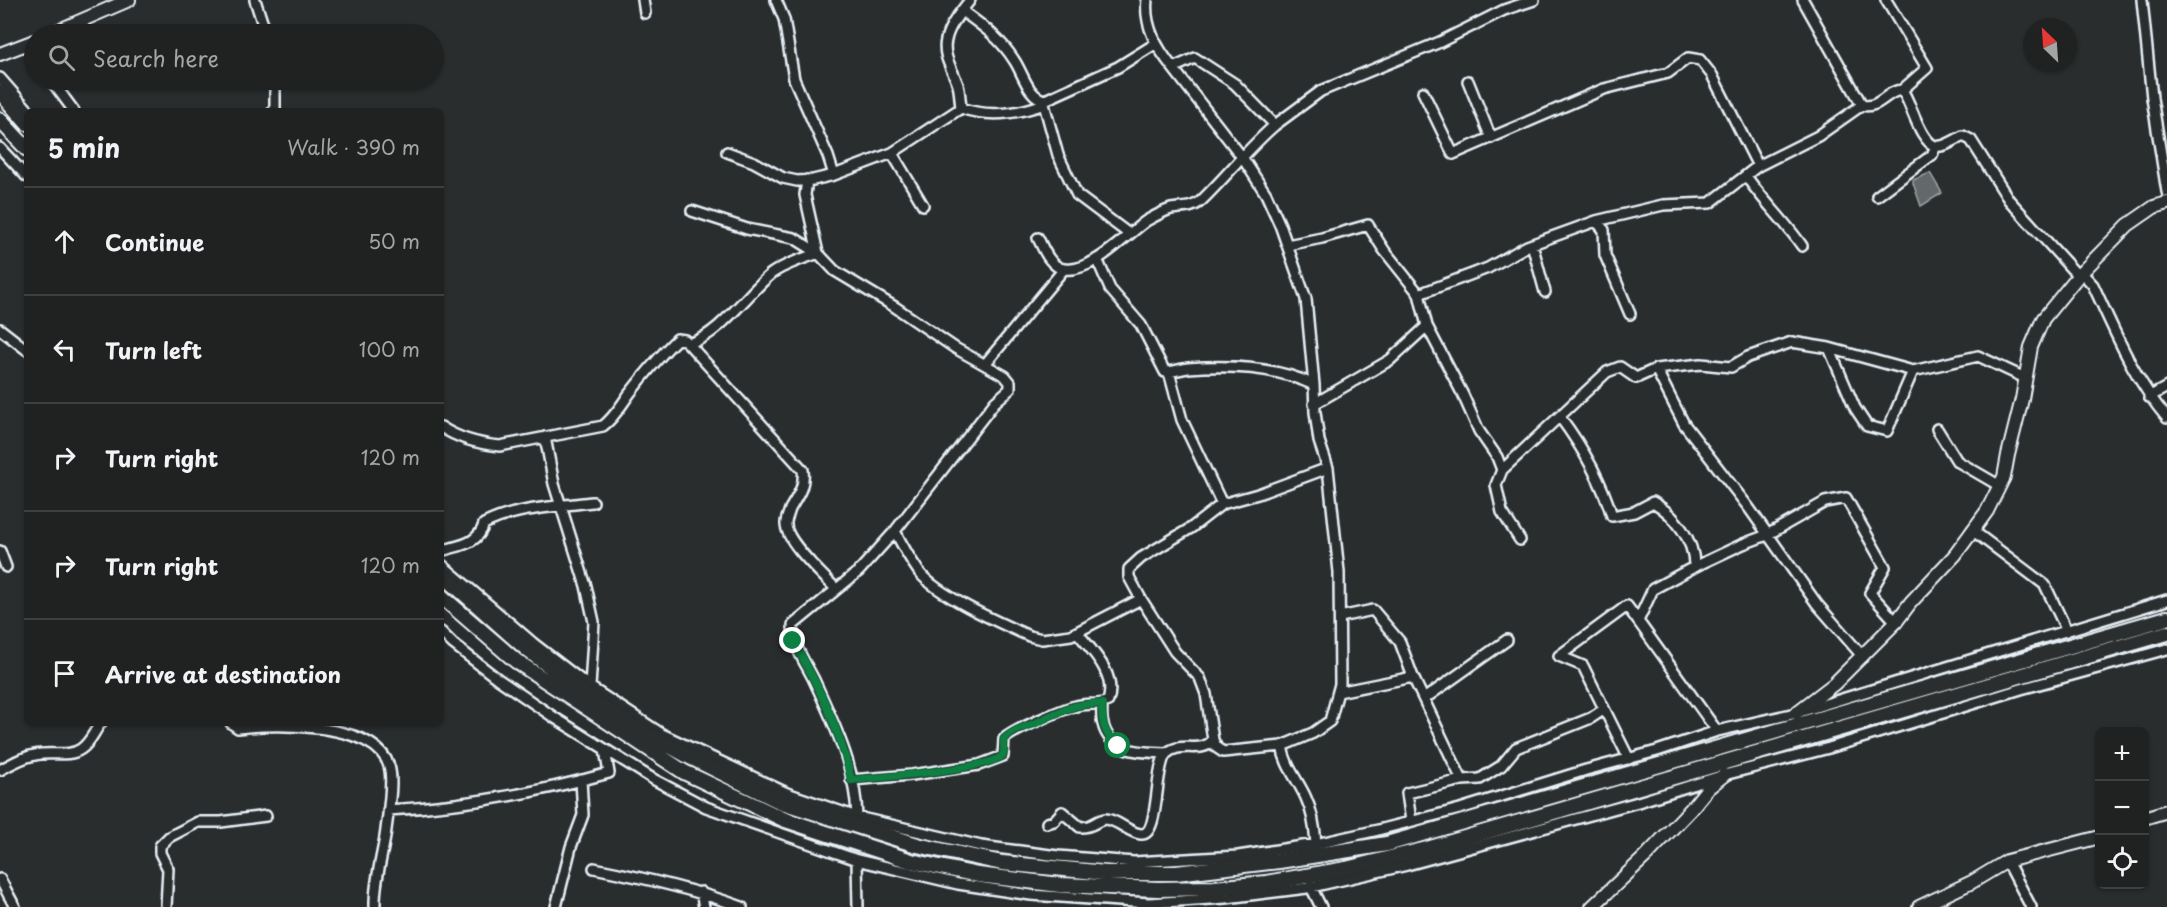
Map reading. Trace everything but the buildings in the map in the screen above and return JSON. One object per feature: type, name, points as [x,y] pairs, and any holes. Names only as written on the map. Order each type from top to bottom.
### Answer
[{"type":"highway","points":[[0,92],[24,120]]},
{"type":"highway","points":[[0,120],[24,146]]},
{"type":"highway","points":[[444,576],[529,651],[617,717],[692,758],[779,801],[928,847],[1002,863],[1106,873],[1176,873],[1279,861],[1387,844],[2167,618]]},
{"type":"highway","points":[[444,599],[516,661],[684,772],[783,819],[911,861],[978,875],[1060,885],[1158,889],[1214,888],[1266,883],[1346,869],[1427,849],[2167,633]]},
{"type":"main road","points":[[73,24],[129,0]]},
{"type":"main road","points":[[0,54],[24,47]]},
{"type":"main road","points":[[1796,713],[1834,684],[1863,657],[1955,555],[1987,511],[2004,477],[2031,347],[2043,319],[2080,274],[2128,225],[2154,207],[2167,203]]},
{"type":"main road","points":[[1592,907],[1646,856],[1708,788],[1724,775]]},
{"type":"main road","points":[[2149,817],[2167,811]]},
{"type":"main road","points":[[1919,907],[1972,882],[2007,861],[2095,838]]},
{"type":"street","points":[[255,0],[263,24]]},
{"type":"street","points":[[643,0],[645,13]]},
{"type":"street","points":[[776,0],[784,19],[794,79],[834,175]]},
{"type":"street","points":[[961,108],[958,85],[945,50],[946,39],[970,0]]},
{"type":"street","points":[[1147,0],[1148,19],[1155,44],[1163,58],[1242,157],[1266,194],[1306,299],[1314,404],[1319,441],[1328,468],[1339,572],[1340,684],[1330,722],[1313,733],[1282,746],[1223,752],[1217,748],[1213,740],[1206,694],[1200,678],[1175,652],[1141,599],[1129,577],[1129,569],[1133,564],[1191,528],[1222,504],[1258,494],[1328,468]]},
{"type":"street","points":[[1498,0],[1504,10]]},
{"type":"street","points":[[986,363],[1064,269],[1097,259],[1149,219],[1168,210],[1189,207],[1201,201],[1257,141],[1321,91],[1440,42],[1504,10],[1534,0]]},
{"type":"street","points":[[1803,0],[1863,105]]},
{"type":"street","points":[[1419,294],[1488,268],[1532,244],[1596,221],[1663,206],[1710,203],[1758,166],[1818,136],[1863,105],[1877,103],[1896,90],[1902,90],[1927,68],[1886,0]]},
{"type":"street","points":[[2142,0],[2151,98],[2167,192]]},
{"type":"street","points":[[962,11],[991,31],[1015,62],[1032,93],[1045,102],[1058,155],[1077,195],[1129,234]]},
{"type":"street","points":[[727,152],[754,162],[783,178],[824,179],[892,153],[961,108],[987,115],[1026,110],[1118,67],[1155,44]]},
{"type":"street","points":[[1173,68],[1195,58],[1235,84],[1275,125]]},
{"type":"street","points":[[1423,92],[1453,154],[1604,89],[1668,73],[1688,58],[1700,60],[1712,75],[1758,166]]},
{"type":"street","points":[[0,78],[26,108]]},
{"type":"street","points":[[1468,81],[1491,138]]},
{"type":"street","points":[[58,90],[72,108]]},
{"type":"street","points":[[275,108],[276,90]]},
{"type":"street","points":[[1902,90],[1923,134],[1936,146]]},
{"type":"street","points":[[1877,196],[1932,155],[1936,146],[1963,136],[1971,140],[2009,200],[2093,285],[2128,360],[2149,397],[2167,418]]},
{"type":"street","points":[[0,148],[24,174]]},
{"type":"street","points":[[892,153],[923,205]]},
{"type":"street","points":[[1746,176],[1757,193],[1787,225],[1802,246]]},
{"type":"street","points":[[807,180],[805,195],[818,254]]},
{"type":"street","points":[[692,211],[747,229],[794,238],[818,254],[835,271],[895,307],[955,348],[986,363],[1010,382],[1010,389],[995,402],[895,531],[859,571],[793,625],[793,641],[830,716],[846,757],[856,802],[856,817]]},
{"type":"street","points":[[1596,221],[1604,230],[1605,255],[1630,314]]},
{"type":"street","points":[[1287,245],[1368,225],[1384,250],[1419,294],[1427,326],[1479,431],[1497,457],[1502,470]]},
{"type":"street","points":[[1038,238],[1047,255],[1056,265],[1064,269]]},
{"type":"street","points":[[1532,244],[1545,292]]},
{"type":"street","points":[[690,343],[699,341],[772,273],[797,260],[818,254]]},
{"type":"street","points":[[1097,259],[1110,288],[1141,325],[1163,370],[1169,372],[1196,368],[1247,369],[1284,374],[1314,385]]},
{"type":"street","points":[[1314,404],[1390,360],[1427,326]]},
{"type":"street","points":[[0,329],[24,348]]},
{"type":"street","points":[[444,429],[454,435],[500,446],[603,426],[613,418],[647,372],[677,339],[685,340],[803,470],[804,481],[801,493],[790,510],[786,523],[787,530],[792,540],[836,589]]},
{"type":"street","points":[[1520,540],[1502,512],[1496,485],[1502,470],[1607,372],[1620,367],[1636,378],[1656,369],[1701,364],[1731,367],[1748,357],[1792,342],[1829,348],[1913,371],[1978,356],[2025,378]]},
{"type":"street","points":[[1829,348],[1855,408],[1867,426],[1887,431],[1913,371]]},
{"type":"street","points":[[1656,369],[1684,423],[1749,508],[1817,604],[1863,657]]},
{"type":"street","points":[[1169,372],[1182,420],[1222,504]]},
{"type":"street","points":[[2149,397],[2167,387]]},
{"type":"street","points":[[1560,417],[1576,438],[1598,476],[1612,516],[1634,512],[1653,502],[1665,509],[1683,532],[1695,554],[1694,567]]},
{"type":"street","points":[[1937,429],[1957,461],[2000,486]]},
{"type":"street","points":[[544,437],[594,622],[590,687]]},
{"type":"street","points":[[1638,621],[1653,589],[1694,567],[1767,535],[1826,502],[1846,498],[1885,567],[1870,593],[1896,622]]},
{"type":"street","points":[[444,550],[471,542],[481,533],[484,524],[497,517],[593,502]]},
{"type":"street","points":[[1972,530],[2045,585],[2067,631]]},
{"type":"street","points":[[895,531],[920,573],[951,597],[1029,636],[1042,639],[1077,632],[1141,599]]},
{"type":"street","points":[[0,551],[6,567]]},
{"type":"street","points":[[444,567],[533,643],[590,687],[663,734],[787,794],[856,817],[981,846],[1058,856],[1134,862],[1238,856],[1316,844],[1411,821],[1629,759],[1718,731],[1796,713],[2167,600]]},
{"type":"street","points":[[1629,759],[1582,666],[1559,656],[1627,606],[1718,731]]},
{"type":"street","points":[[1340,616],[1373,610],[1400,642],[1413,677],[1462,780]]},
{"type":"street","points":[[851,780],[912,775],[979,765],[1003,756],[1004,739],[1017,729],[1074,706],[1102,704],[1108,701],[1111,692],[1109,677],[1077,632]]},
{"type":"street","points":[[444,635],[498,679],[605,750],[706,807],[857,860],[958,884],[1031,895],[1138,902],[1226,898],[1311,887],[1407,866],[1638,802],[1724,775],[1829,748],[2020,689],[2167,649]]},
{"type":"street","points":[[1424,699],[1507,640]]},
{"type":"street","points":[[1338,692],[1413,677]]},
{"type":"street","points":[[1102,704],[1102,724],[1110,739],[1118,746],[1129,750],[1167,753],[1179,748],[1209,746],[1213,740]]},
{"type":"street","points":[[1411,821],[1407,793],[1462,780],[1480,779],[1502,766],[1516,748],[1591,718],[1604,710]]},
{"type":"street","points":[[0,770],[18,760],[36,754],[73,753],[92,738],[99,726]]},
{"type":"street","points":[[235,726],[237,728],[320,727],[370,743],[383,753],[389,767],[388,810],[375,907]]},
{"type":"street","points":[[1282,746],[1289,768],[1306,798],[1314,822],[1316,844]]},
{"type":"street","points":[[388,810],[439,807],[524,793],[609,773],[605,750]]},
{"type":"street","points":[[1047,823],[1062,812],[1080,827],[1087,828],[1107,819],[1136,833],[1143,835],[1148,833],[1153,824],[1156,791],[1163,758],[1167,753]]},
{"type":"street","points":[[556,907],[571,847],[583,815],[581,780]]},
{"type":"street","points":[[166,907],[168,869],[160,853],[160,846],[169,837],[198,822],[221,822],[266,816]]},
{"type":"street","points":[[857,860],[858,907]]},
{"type":"street","points":[[2007,861],[2031,907]]},
{"type":"street","points":[[594,868],[701,892],[742,907]]},
{"type":"street","points":[[0,879],[15,907]]},
{"type":"street","points":[[1311,887],[1321,907]]},
{"type":"street","points":[[701,892],[704,907]]},
{"type":"shaded area","points":[[1930,173],[1942,193],[1921,206],[1913,180]]},
{"type":"tunnel","points":[[1724,775],[1796,713]]},
{"type":"route","points":[[793,641],[830,716],[846,757],[851,780],[912,775],[979,765],[998,759],[1003,756],[1004,739],[1017,729],[1074,706],[1102,704],[1102,724],[1110,739],[1118,746]]}]
